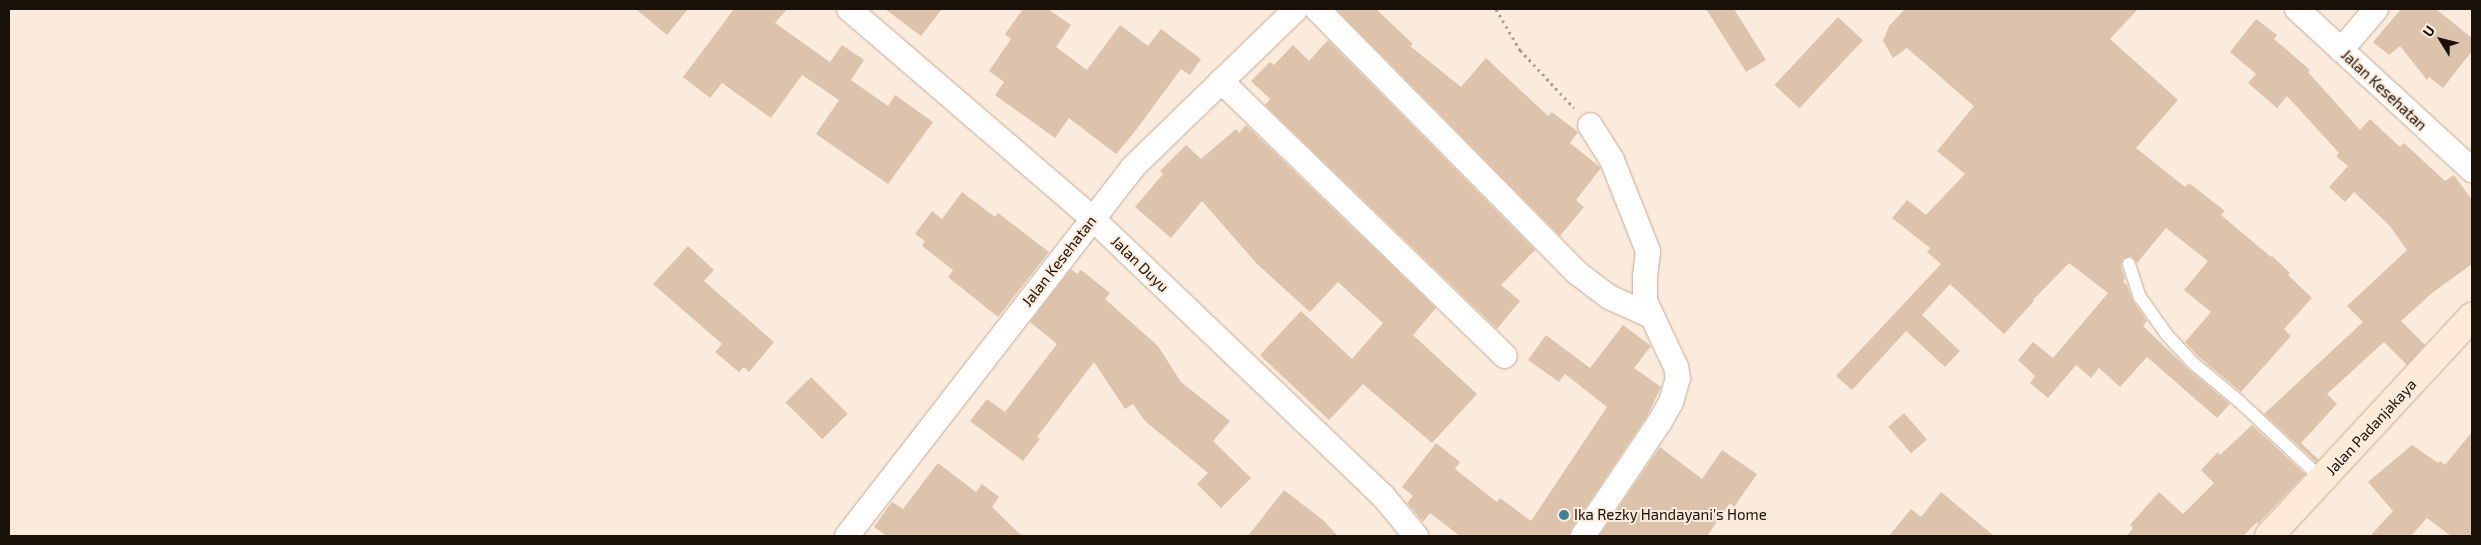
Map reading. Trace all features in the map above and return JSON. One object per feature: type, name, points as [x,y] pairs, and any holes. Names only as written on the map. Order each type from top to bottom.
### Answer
[{"type":"street","name":"Jalan Duyu","points":[[849,9],[1092,218],[1383,496],[1416,536]]},
{"type":"street","name":"Jalan Kesehatan","points":[[847,536],[1132,168],[1296,9]]},
{"type":"street","points":[[1317,9],[1576,272],[1608,296],[1650,316]]},
{"type":"street","name":"Jalan Kesehatan","points":[[2297,9],[2472,170]]},
{"type":"street","points":[[2341,50],[2376,9]]},
{"type":"street","points":[[1221,81],[1506,356]]},
{"type":"street","points":[[1583,536],[1659,423],[1674,394],[1678,378],[1676,367],[1650,316],[1644,289],[1648,251],[1612,160],[1590,125]]},
{"type":"street","name":"Jalan Padanjakaya","points":[[2269,536],[2472,317]]},
{"type":"lane","points":[[2129,264],[2140,297],[2167,335],[2193,363],[2322,479]]},
{"type":"path","points":[[1496,9],[1520,50],[1590,125]]},
{"type":"building","points":[[636,9],[688,9],[667,35]]},
{"type":"building","points":[[734,9],[787,9],[775,23],[830,62],[842,45],[864,60],[851,80],[888,106],[895,95],[933,122],[888,184],[816,134],[839,100],[802,75],[771,118],[722,83],[710,98],[683,77]]},
{"type":"building","points":[[885,9],[942,9],[921,36]]},
{"type":"building","points":[[1023,9],[1048,9],[1071,25],[1056,47],[1087,70],[1120,25],[1148,46],[1161,29],[1201,59],[1190,75],[1181,69],[1116,154],[1069,118],[1055,138],[995,95],[1004,82],[989,71],[1011,39],[1005,34]]},
{"type":"building","points":[[1336,9],[1376,9],[1413,44],[1410,46],[1461,87],[1486,58],[1548,116],[1552,112],[1578,132],[1570,143],[1601,168],[1576,200],[1584,207],[1560,236]]},
{"type":"building","points":[[1706,9],[1734,9],[1766,60],[1746,72]]},
{"type":"building","points":[[1905,9],[2138,9],[2110,39],[2178,100],[2136,148],[2185,187],[2189,183],[2225,211],[2221,215],[2272,256],[2290,273],[2288,275],[2312,298],[2284,329],[2291,336],[2241,392],[2199,357],[2185,342],[2211,312],[2184,290],[2208,261],[2166,228],[2137,263],[2131,256],[2123,259],[2121,266],[2125,279],[2123,282],[2127,285],[2133,301],[2147,321],[2143,326],[2188,369],[2230,404],[2217,418],[2147,357],[2120,387],[2099,368],[2091,378],[2076,365],[2048,398],[2030,383],[2035,376],[2018,360],[2033,342],[2053,358],[2108,293],[2069,263],[2033,300],[2004,334],[1950,284],[1922,315],[1960,351],[1945,367],[1906,331],[1852,390],[1836,376],[1941,264],[1927,252],[1930,248],[1892,218],[1907,200],[1926,215],[1965,174],[1937,151],[1974,106],[1907,48],[1893,58],[1883,41],[1889,26]]},
{"type":"building","points":[[2401,9],[2436,9],[2472,38],[2472,51],[2443,88],[2429,77],[2427,80],[2400,46],[2389,55],[2373,42]]},
{"type":"building","points":[[1838,17],[1863,40],[1799,108],[1775,85]]},
{"type":"building","points":[[2256,19],[2277,35],[2274,39],[2310,70],[2308,72],[2360,130],[2370,119],[2400,147],[2404,143],[2445,181],[2454,175],[2472,200],[2472,264],[2432,293],[2401,321],[2425,345],[2407,365],[2384,342],[2327,394],[2337,404],[2301,443],[2319,460],[2316,462],[2264,414],[2363,322],[2347,306],[2407,250],[2389,225],[2354,192],[2345,202],[2329,187],[2348,166],[2336,156],[2339,153],[2287,96],[2277,108],[2248,83],[2256,74],[2230,52]]},
{"type":"building","points":[[1328,40],[1535,250],[1501,285],[1520,301],[1497,329],[1265,105],[1270,99],[1251,81],[1270,62],[1274,65],[1293,45],[1309,61]]},
{"type":"building","points":[[1246,125],[1436,308],[1413,335],[1477,394],[1432,443],[1363,384],[1329,420],[1260,355],[1301,311],[1352,359],[1383,323],[1338,282],[1310,312],[1257,264],[1202,201],[1171,238],[1135,207],[1163,174],[1160,171],[1186,145],[1201,159],[1236,129],[1239,133]]},
{"type":"building","points":[[962,192],[995,217],[998,213],[1049,252],[998,317],[948,277],[953,270],[922,246],[925,241],[915,234],[932,211],[942,219]]},
{"type":"building","points":[[688,246],[714,270],[704,281],[774,342],[749,372],[744,367],[739,372],[715,352],[722,344],[653,284]]},
{"type":"building","points":[[1071,269],[1077,274],[1081,270],[1110,293],[1105,299],[1158,346],[1181,382],[1230,421],[1213,441],[1251,478],[1221,508],[1197,484],[1208,473],[1145,421],[1133,404],[1125,409],[1094,362],[1037,437],[1040,439],[1023,461],[970,421],[987,399],[1005,412],[1057,344],[1030,322]]},
{"type":"building","points":[[1623,325],[1651,346],[1634,368],[1661,387],[1647,416],[1572,528],[1569,536],[1460,536],[1430,513],[1423,522],[1407,503],[1413,496],[1402,487],[1436,443],[1460,462],[1455,469],[1497,502],[1500,498],[1531,521],[1607,407],[1565,374],[1559,382],[1528,360],[1546,335],[1590,368]]},
{"type":"building","points":[[811,377],[848,414],[822,439],[786,402]]},
{"type":"building","points":[[1904,413],[1927,439],[1911,453],[1888,427]]},
{"type":"building","points":[[2252,425],[2305,474],[2258,524],[2257,522],[2243,536],[2127,536],[2133,528],[2130,525],[2159,492],[2183,514],[2214,483],[2201,470],[2218,452],[2220,455]]},
{"type":"building","points":[[2472,432],[2472,536],[2451,536],[2427,518],[2411,536],[2370,536],[2393,511],[2368,482],[2412,445],[2438,463],[2440,461],[2445,465]]},
{"type":"building","points":[[1660,447],[1702,479],[1722,450],[1757,474],[1734,507],[1730,503],[1707,536],[1599,536]]},
{"type":"building","points":[[938,463],[976,492],[982,484],[999,497],[992,507],[1022,536],[887,536],[874,527],[892,502],[903,509]]},
{"type":"building","points":[[1284,490],[1323,520],[1338,536],[1248,536]]},
{"type":"building","points":[[1941,492],[1994,536],[1889,536],[1911,509],[1921,517]]},
{"type":"place","name":"Ika Rezky Handayani's Home","points":[[1564,515]]}]
